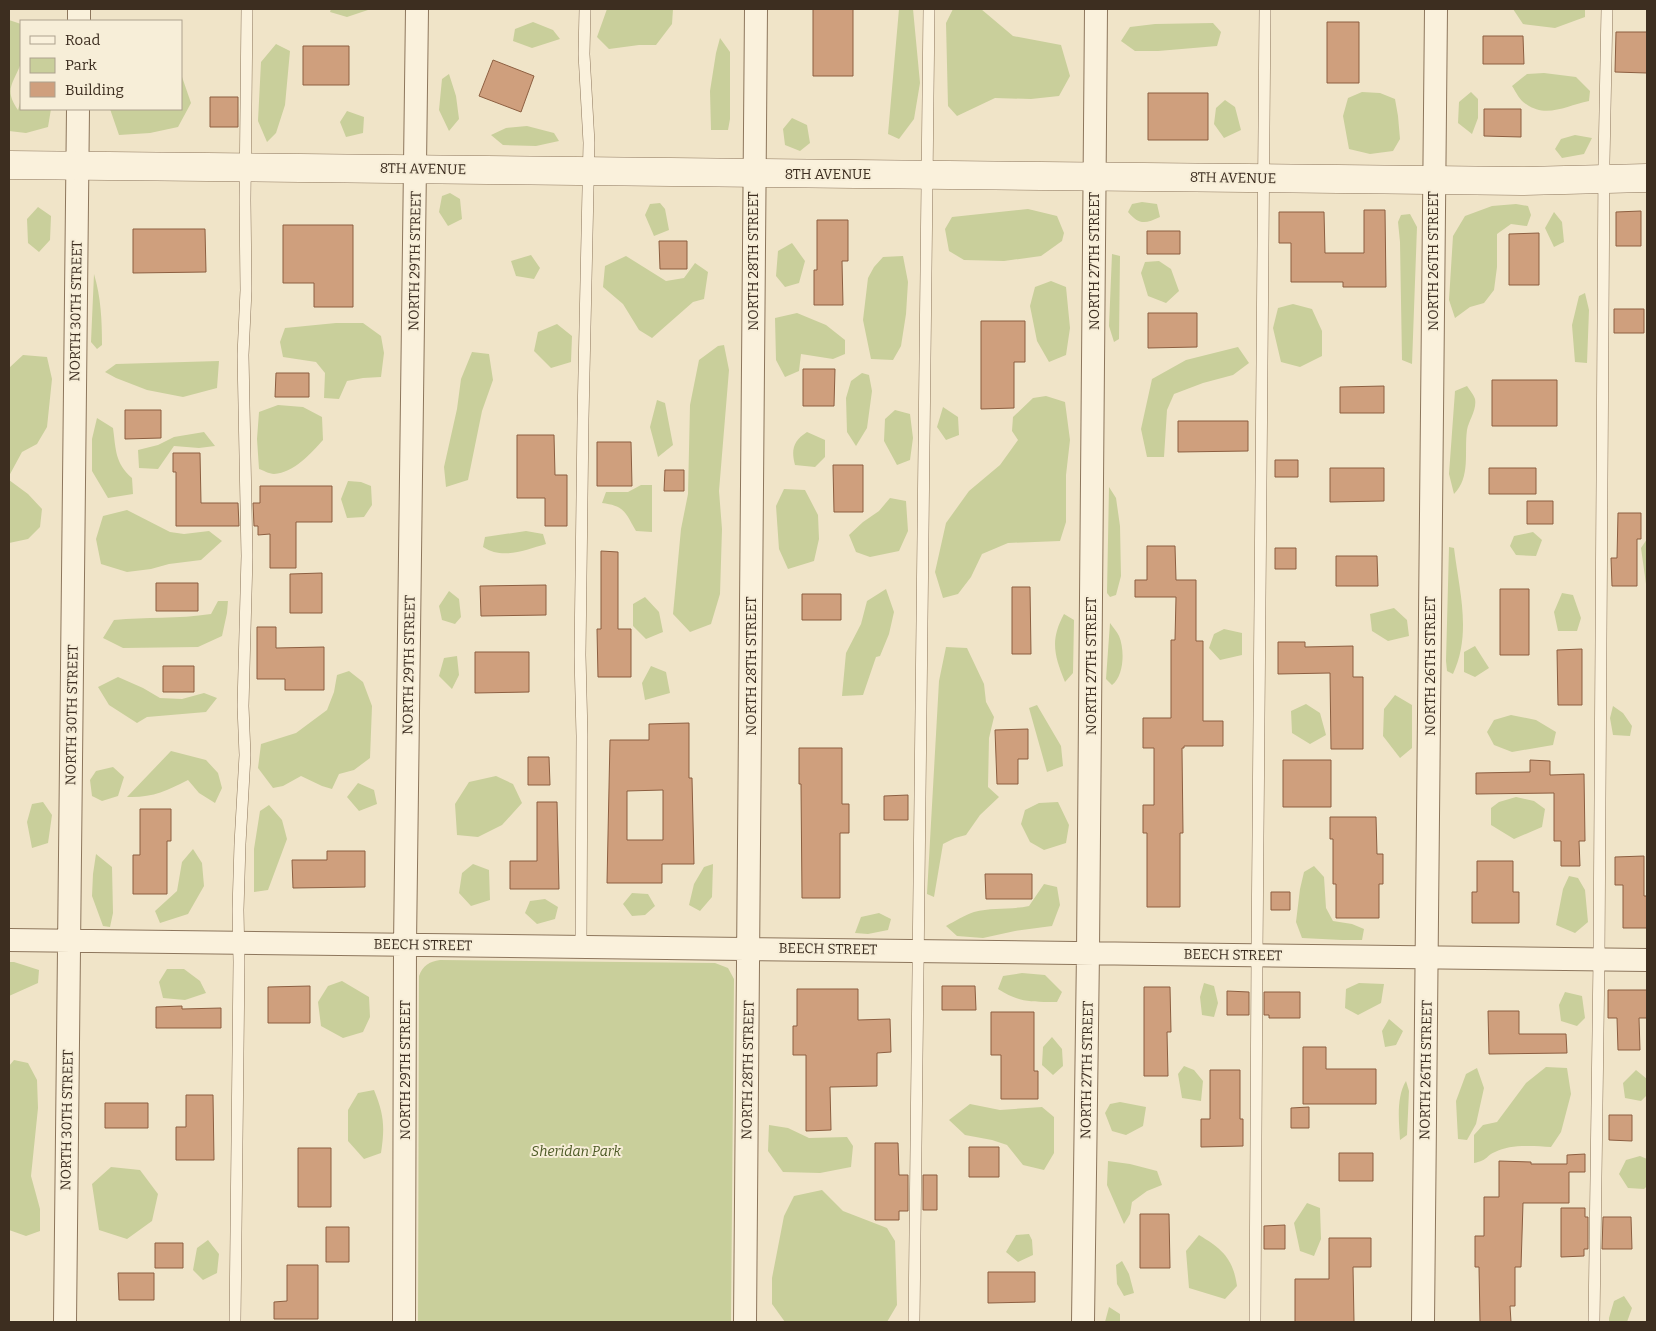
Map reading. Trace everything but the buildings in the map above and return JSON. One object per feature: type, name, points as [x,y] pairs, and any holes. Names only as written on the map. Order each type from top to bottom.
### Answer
[{"type":"street","name":"NORTH 29TH STREET","points":[[404,1322],[405,945],[417,9]]},
{"type":"street","name":"NORTH 28TH STREET","points":[[745,1322],[750,948],[756,9]]},
{"type":"street","name":"NORTH 27TH STREET","points":[[1083,1322],[1096,9]]},
{"type":"street","name":"NORTH 26TH STREET","points":[[1423,1322],[1436,9]]},
{"type":"street","name":"NORTH 30TH STREET","points":[[65,1322],[78,110]]},
{"type":"street","name":"8TH AVENUE","points":[[9,165],[1434,180],[1604,180],[1647,178]]},
{"type":"street","name":"BEECH STREET","points":[[9,940],[1647,960]]},
{"type":"lane","points":[[234,1322],[238,942],[240,844],[245,755],[243,706],[247,556],[243,355],[246,290],[247,9]]},
{"type":"lane","points":[[581,947],[582,736],[580,655],[589,171],[584,54],[585,9]]},
{"type":"lane","points":[[914,1322],[929,9]]},
{"type":"lane","points":[[1255,1322],[1265,9]]},
{"type":"lane","points":[[1594,1322],[1607,9]]},
{"type":"green space","points":[[331,9],[371,9],[347,17],[330,12]]},
{"type":"green space","points":[[607,9],[673,9],[672,24],[656,45],[609,49],[597,37]]},
{"type":"green space","points":[[899,9],[913,9],[920,83],[914,119],[899,139],[888,134]]},
{"type":"green space","points":[[953,9],[981,9],[1013,36],[1061,45],[1070,76],[1059,96],[1031,99],[995,98],[957,116],[948,106],[946,23]]},
{"type":"green space","points":[[1513,9],[1585,9],[1585,17],[1555,28],[1523,24]]},
{"type":"green space","points":[[9,20],[20,24],[20,65],[11,86],[11,97],[18,110],[20,103],[20,110],[51,110],[48,127],[26,133],[9,131]]},
{"type":"green space","points":[[533,22],[553,30],[560,39],[532,48],[513,41],[515,29]]},
{"type":"green space","points":[[1213,23],[1221,32],[1217,46],[1135,51],[1121,41],[1130,27],[1155,24]]},
{"type":"green space","points":[[720,38],[730,52],[730,119],[728,130],[711,130],[710,91]]},
{"type":"green space","points":[[276,44],[290,51],[285,105],[276,133],[267,142],[258,121],[261,62]]},
{"type":"green space","points":[[1544,73],[1576,77],[1590,91],[1589,101],[1549,111],[1534,108],[1524,103],[1512,86],[1527,74]]},
{"type":"green space","points":[[449,74],[456,96],[459,119],[449,131],[439,110],[442,79]]},
{"type":"green space","points":[[182,77],[191,103],[178,127],[150,133],[119,135],[110,110],[182,110]]},
{"type":"green space","points":[[1362,92],[1380,93],[1395,99],[1400,139],[1393,151],[1370,154],[1349,149],[1343,116],[1348,98]]},
{"type":"green space","points":[[1471,92],[1478,99],[1478,118],[1472,134],[1458,123],[1459,102]]},
{"type":"green space","points":[[1225,100],[1235,107],[1241,130],[1224,138],[1214,124],[1216,108]]},
{"type":"green space","points":[[347,111],[364,117],[363,133],[346,137],[340,122]]},
{"type":"green space","points":[[792,118],[807,125],[810,143],[800,151],[785,145],[783,129]]},
{"type":"green space","points":[[527,126],[554,133],[559,141],[536,146],[503,145],[491,135],[506,128]]},
{"type":"green space","points":[[1575,135],[1592,138],[1584,154],[1562,158],[1555,149],[1561,139]]},
{"type":"green space","points":[[450,193],[460,199],[462,219],[448,226],[439,212],[442,196]]},
{"type":"green space","points":[[1142,202],[1157,204],[1160,217],[1142,222],[1128,212],[1132,204]]},
{"type":"green space","points":[[660,203],[665,209],[669,230],[654,236],[645,215],[650,204]]},
{"type":"green space","points":[[1516,204],[1528,206],[1531,215],[1527,226],[1511,224],[1497,234],[1497,267],[1494,290],[1484,303],[1470,307],[1455,318],[1449,300],[1453,236],[1465,216],[1492,206]]},
{"type":"green space","points":[[38,207],[51,216],[50,240],[39,252],[28,243],[27,219]]},
{"type":"green space","points":[[1028,209],[1057,216],[1064,233],[1062,241],[1041,256],[1004,261],[964,260],[949,251],[945,229],[952,217]]},
{"type":"green space","points":[[1554,212],[1562,222],[1564,242],[1554,247],[1545,228]]},
{"type":"green space","points":[[1410,214],[1417,227],[1412,364],[1402,360],[1398,222],[1401,215]]},
{"type":"green space","points":[[792,243],[805,261],[799,283],[785,287],[776,276],[778,251]]},
{"type":"green space","points":[[1112,254],[1120,256],[1119,339],[1114,342],[1109,326]]},
{"type":"green space","points":[[531,255],[540,268],[534,279],[516,276],[511,261]]},
{"type":"green space","points":[[626,256],[666,281],[684,278],[695,263],[708,272],[704,299],[693,302],[652,338],[639,330],[623,304],[603,287],[605,266]]},
{"type":"green space","points":[[903,256],[908,282],[901,346],[893,360],[871,359],[863,320],[868,278],[874,267],[883,257]]},
{"type":"green space","points":[[1159,261],[1171,269],[1179,291],[1166,303],[1148,296],[1141,273],[1145,262]]},
{"type":"green space","points":[[94,274],[100,300],[102,327],[102,345],[97,349],[91,342]]},
{"type":"green space","points":[[1051,281],[1066,287],[1070,328],[1066,355],[1049,362],[1037,341],[1030,306],[1035,287]]},
{"type":"green space","points":[[1585,293],[1589,310],[1587,363],[1575,362],[1572,325],[1579,296]]},
{"type":"green space","points":[[1293,304],[1312,309],[1322,331],[1322,356],[1300,367],[1281,362],[1273,328],[1278,308]]},
{"type":"green space","points":[[797,313],[826,325],[845,340],[845,354],[833,359],[801,354],[799,371],[785,377],[776,360],[775,318]]},
{"type":"green space","points":[[336,323],[363,323],[381,336],[384,353],[381,377],[347,381],[339,399],[324,398],[325,373],[316,362],[283,357],[280,342],[285,328]]},
{"type":"green space","points":[[557,324],[572,336],[571,362],[551,368],[534,351],[538,332]]},
{"type":"green space","points":[[724,345],[729,370],[719,491],[722,529],[720,594],[711,624],[690,632],[673,614],[681,529],[688,494],[690,405],[699,360],[718,346]]},
{"type":"green space","points":[[1238,347],[1249,363],[1233,375],[1203,383],[1174,394],[1167,410],[1164,457],[1147,457],[1141,429],[1152,379],[1186,360]]},
{"type":"green space","points":[[472,352],[489,354],[493,380],[482,411],[468,480],[446,487],[444,467],[457,409],[461,379]]},
{"type":"green space","points":[[23,355],[47,357],[52,379],[47,427],[37,444],[22,452],[9,476],[9,368]]},
{"type":"green space","points":[[219,361],[217,388],[183,397],[147,390],[105,372],[116,364]]},
{"type":"green space","points":[[862,373],[869,375],[872,391],[867,428],[856,446],[847,432],[846,398],[851,381]]},
{"type":"green space","points":[[1467,386],[1474,397],[1475,407],[1467,430],[1465,472],[1463,480],[1454,494],[1449,474],[1455,391]]},
{"type":"green space","points":[[1046,396],[1065,402],[1070,440],[1066,475],[1066,522],[1060,541],[1008,543],[982,554],[971,577],[958,594],[943,598],[935,572],[946,523],[969,491],[1000,465],[1018,440],[1012,431],[1013,417],[1033,398]]},
{"type":"green space","points":[[657,400],[665,403],[673,445],[658,457],[650,427]]},
{"type":"green space","points":[[278,405],[303,407],[322,417],[323,440],[295,466],[281,473],[274,474],[259,469],[257,439],[259,412]]},
{"type":"green space","points":[[943,407],[958,417],[959,435],[946,440],[937,427]]},
{"type":"green space","points":[[895,410],[910,414],[913,438],[910,460],[897,465],[884,441],[885,419]]},
{"type":"green space","points":[[97,418],[113,428],[117,456],[122,467],[132,478],[133,494],[108,498],[92,471],[92,439]]},
{"type":"green space","points":[[204,432],[215,446],[199,448],[174,446],[158,469],[139,468],[138,450],[158,445],[174,437]]},
{"type":"green space","points":[[807,432],[825,440],[825,457],[815,467],[795,465],[794,446]]},
{"type":"green space","points":[[9,480],[28,494],[42,509],[40,527],[28,539],[9,543]]},
{"type":"green space","points":[[348,481],[361,482],[371,486],[372,505],[364,517],[347,518],[341,499]]},
{"type":"green space","points":[[641,485],[652,485],[652,532],[636,531],[624,511],[610,504],[602,503],[606,492],[628,492]]},
{"type":"green space","points":[[1109,487],[1116,498],[1120,526],[1121,576],[1116,595],[1110,597],[1107,593]]},
{"type":"green space","points":[[784,489],[805,490],[818,515],[819,539],[814,561],[788,569],[779,549],[776,506]]},
{"type":"green space","points":[[890,498],[906,501],[908,531],[899,551],[870,557],[856,552],[849,535],[879,511]]},
{"type":"green space","points":[[127,510],[170,532],[184,534],[209,531],[222,541],[201,560],[127,572],[101,564],[96,539],[103,516]]},
{"type":"green space","points":[[526,531],[543,534],[546,544],[514,553],[498,553],[483,547],[485,537]]},
{"type":"green space","points":[[1533,532],[1542,540],[1536,556],[1516,555],[1510,546],[1514,536]]},
{"type":"green space","points":[[1647,539],[1647,584],[1646,584],[1641,548]]},
{"type":"green space","points":[[1449,547],[1454,548],[1461,596],[1463,627],[1459,659],[1453,674],[1447,671],[1446,661]]},
{"type":"green space","points":[[886,589],[894,612],[889,634],[880,656],[876,657],[863,695],[842,696],[846,653],[861,624],[867,601]]},
{"type":"green space","points":[[449,591],[459,599],[461,617],[455,624],[442,620],[439,606]]},
{"type":"green space","points":[[1562,593],[1573,595],[1581,618],[1577,631],[1558,631],[1554,612]]},
{"type":"green space","points":[[645,597],[659,612],[663,632],[646,639],[633,626],[633,604]]},
{"type":"green space","points":[[218,601],[228,601],[222,636],[198,647],[123,648],[103,638],[114,620],[211,614]]},
{"type":"green space","points":[[1394,608],[1407,620],[1409,636],[1388,641],[1372,631],[1370,614]]},
{"type":"green space","points":[[1064,614],[1074,620],[1073,673],[1065,682],[1058,664],[1055,648],[1057,632]]},
{"type":"green space","points":[[1110,623],[1119,636],[1123,655],[1119,676],[1112,685],[1106,679]]},
{"type":"green space","points":[[1224,629],[1242,633],[1242,655],[1220,660],[1209,648],[1214,634]]},
{"type":"green space","points":[[1475,646],[1489,668],[1475,677],[1464,672],[1464,652]]},
{"type":"green space","points":[[946,647],[967,648],[984,684],[986,702],[994,717],[989,738],[988,787],[999,797],[980,815],[966,835],[943,844],[934,897],[927,894],[939,681]]},
{"type":"green space","points":[[457,656],[459,675],[452,689],[439,676],[444,658]]},
{"type":"green space","points":[[651,666],[666,672],[670,693],[645,700],[642,683]]},
{"type":"green space","points":[[349,671],[363,682],[372,706],[370,758],[354,770],[339,774],[332,789],[301,776],[283,786],[273,788],[258,768],[261,744],[296,733],[327,710],[334,692],[337,675]]},
{"type":"green space","points":[[118,677],[160,698],[182,699],[204,693],[217,698],[206,712],[147,717],[137,723],[109,705],[98,687]]},
{"type":"green space","points":[[1395,695],[1412,705],[1412,748],[1400,758],[1383,736],[1384,709]]},
{"type":"green space","points":[[1306,704],[1320,713],[1326,735],[1310,744],[1292,733],[1291,711]]},
{"type":"green space","points":[[1037,705],[1061,746],[1063,766],[1047,772],[1029,708]]},
{"type":"green space","points":[[1613,706],[1623,713],[1632,726],[1630,736],[1613,735],[1610,718]]},
{"type":"green space","points":[[1511,715],[1536,720],[1556,732],[1553,745],[1512,752],[1494,745],[1487,732],[1494,720]]},
{"type":"green space","points":[[171,751],[206,760],[218,773],[222,788],[215,803],[199,793],[188,780],[159,793],[127,797]]},
{"type":"green space","points":[[113,767],[124,777],[118,796],[102,801],[92,796],[90,780],[96,771]]},
{"type":"green space","points":[[496,776],[513,784],[522,803],[502,825],[478,837],[457,835],[455,804],[469,782]]},
{"type":"green space","points":[[358,783],[374,790],[377,804],[359,811],[347,797]]},
{"type":"green space","points":[[1516,797],[1534,801],[1545,809],[1542,827],[1514,839],[1491,825],[1491,808],[1499,802]]},
{"type":"green space","points":[[43,802],[52,815],[48,843],[32,848],[27,822],[32,804]]},
{"type":"green space","points":[[1058,802],[1069,825],[1066,843],[1044,850],[1030,842],[1021,824],[1025,810],[1039,803]]},
{"type":"green space","points":[[269,805],[282,820],[287,839],[268,890],[254,892],[254,849],[260,811]]},
{"type":"green space","points":[[193,849],[202,863],[204,886],[188,914],[160,923],[155,911],[177,891],[182,862]]},
{"type":"green space","points":[[96,854],[112,867],[113,913],[110,927],[103,926],[92,896]]},
{"type":"green space","points":[[473,864],[489,870],[490,900],[471,906],[459,893],[462,873]]},
{"type":"green space","points":[[713,864],[712,897],[700,911],[689,905],[694,884],[704,867]]},
{"type":"green space","points":[[1314,866],[1324,877],[1326,908],[1333,921],[1352,924],[1364,929],[1362,940],[1302,938],[1296,922],[1300,889],[1304,872]]},
{"type":"green space","points":[[1569,876],[1578,878],[1585,890],[1588,922],[1575,933],[1556,925],[1563,889]]},
{"type":"green space","points":[[1044,884],[1057,887],[1060,905],[1052,926],[983,938],[957,936],[946,926],[974,912],[1029,906]]},
{"type":"green space","points":[[632,893],[648,894],[655,906],[645,915],[632,916],[623,904]]},
{"type":"green space","points":[[545,899],[558,907],[555,919],[537,924],[525,913],[530,901]]},
{"type":"green space","points":[[879,913],[891,919],[888,930],[868,934],[855,933],[861,917]]},
{"type":"green space","name":"Sheridan Park","points":[[440,960],[715,963],[728,968],[734,979],[731,1322],[418,1322],[419,976],[422,969],[427,965]]},
{"type":"green space","points":[[9,962],[39,970],[38,983],[9,996]]},
{"type":"green space","points":[[167,969],[184,969],[200,981],[206,993],[185,1000],[163,998],[159,982]]},
{"type":"green space","points":[[1022,973],[1045,975],[1062,992],[1057,1002],[1026,1001],[998,989],[1003,976]]},
{"type":"green space","points":[[342,981],[369,997],[370,1017],[363,1032],[343,1038],[321,1026],[318,1002],[328,986]]},
{"type":"green space","points":[[1204,983],[1214,986],[1218,1003],[1214,1017],[1202,1015],[1200,997]]},
{"type":"green space","points":[[1359,983],[1384,984],[1381,1003],[1358,1015],[1345,1008],[1346,989]]},
{"type":"green space","points":[[1565,992],[1582,996],[1585,1018],[1577,1026],[1561,1021],[1559,1005]]},
{"type":"green space","points":[[1389,1019],[1403,1031],[1396,1045],[1385,1047],[1382,1031]]},
{"type":"green space","points":[[1052,1037],[1062,1049],[1063,1066],[1053,1075],[1042,1065],[1043,1047]]},
{"type":"green space","points":[[14,1060],[28,1063],[37,1080],[38,1108],[31,1176],[40,1209],[40,1231],[26,1236],[9,1230],[9,1066]]},
{"type":"green space","points":[[1184,1066],[1194,1070],[1203,1081],[1201,1101],[1182,1098],[1178,1074]]},
{"type":"green space","points":[[1546,1067],[1567,1068],[1571,1094],[1561,1132],[1551,1147],[1522,1146],[1501,1149],[1482,1161],[1474,1163],[1474,1135],[1483,1125],[1497,1122],[1526,1083]]},
{"type":"green space","points":[[1477,1068],[1484,1088],[1476,1124],[1467,1140],[1458,1139],[1456,1101],[1466,1074]]},
{"type":"green space","points":[[1636,1070],[1647,1079],[1647,1095],[1641,1101],[1625,1098],[1623,1083]]},
{"type":"green space","points":[[1406,1081],[1409,1091],[1407,1135],[1400,1140],[1399,1102]]},
{"type":"green space","points":[[374,1090],[383,1121],[381,1153],[364,1159],[348,1141],[348,1110],[358,1093]]},
{"type":"green space","points":[[1120,1102],[1146,1107],[1143,1126],[1126,1135],[1112,1131],[1105,1113],[1110,1104]]},
{"type":"green space","points":[[970,1104],[1000,1110],[1042,1107],[1054,1117],[1054,1153],[1044,1170],[1023,1165],[1007,1145],[965,1135],[949,1120]]},
{"type":"green space","points":[[769,1125],[788,1128],[809,1138],[847,1137],[853,1146],[851,1167],[820,1173],[783,1172],[768,1151]]},
{"type":"green space","points":[[1640,1156],[1647,1159],[1647,1186],[1644,1189],[1628,1188],[1619,1174],[1626,1160]]},
{"type":"green space","points":[[1108,1161],[1157,1171],[1162,1185],[1147,1191],[1132,1202],[1130,1214],[1124,1224],[1107,1185]]},
{"type":"green space","points":[[111,1167],[140,1170],[158,1194],[152,1221],[127,1239],[99,1230],[92,1184]]},
{"type":"green space","points":[[822,1190],[843,1211],[887,1228],[895,1241],[897,1305],[887,1322],[785,1322],[772,1304],[772,1278],[784,1216],[794,1196]]},
{"type":"green space","points":[[1307,1203],[1320,1208],[1321,1239],[1314,1256],[1300,1251],[1294,1223]]},
{"type":"green space","points":[[1029,1234],[1032,1240],[1033,1255],[1018,1262],[1006,1252],[1016,1235]]},
{"type":"green space","points":[[1199,1235],[1220,1250],[1233,1268],[1237,1286],[1225,1299],[1189,1288],[1186,1251]]},
{"type":"green space","points":[[208,1240],[219,1254],[217,1273],[203,1280],[193,1270],[197,1248]]},
{"type":"green space","points":[[1122,1261],[1129,1274],[1134,1293],[1124,1296],[1117,1284],[1116,1265]]},
{"type":"green space","points":[[1624,1296],[1632,1308],[1627,1322],[1609,1322],[1614,1301]]},
{"type":"green space","points":[[1109,1307],[1120,1314],[1120,1322],[1105,1322]]}]
